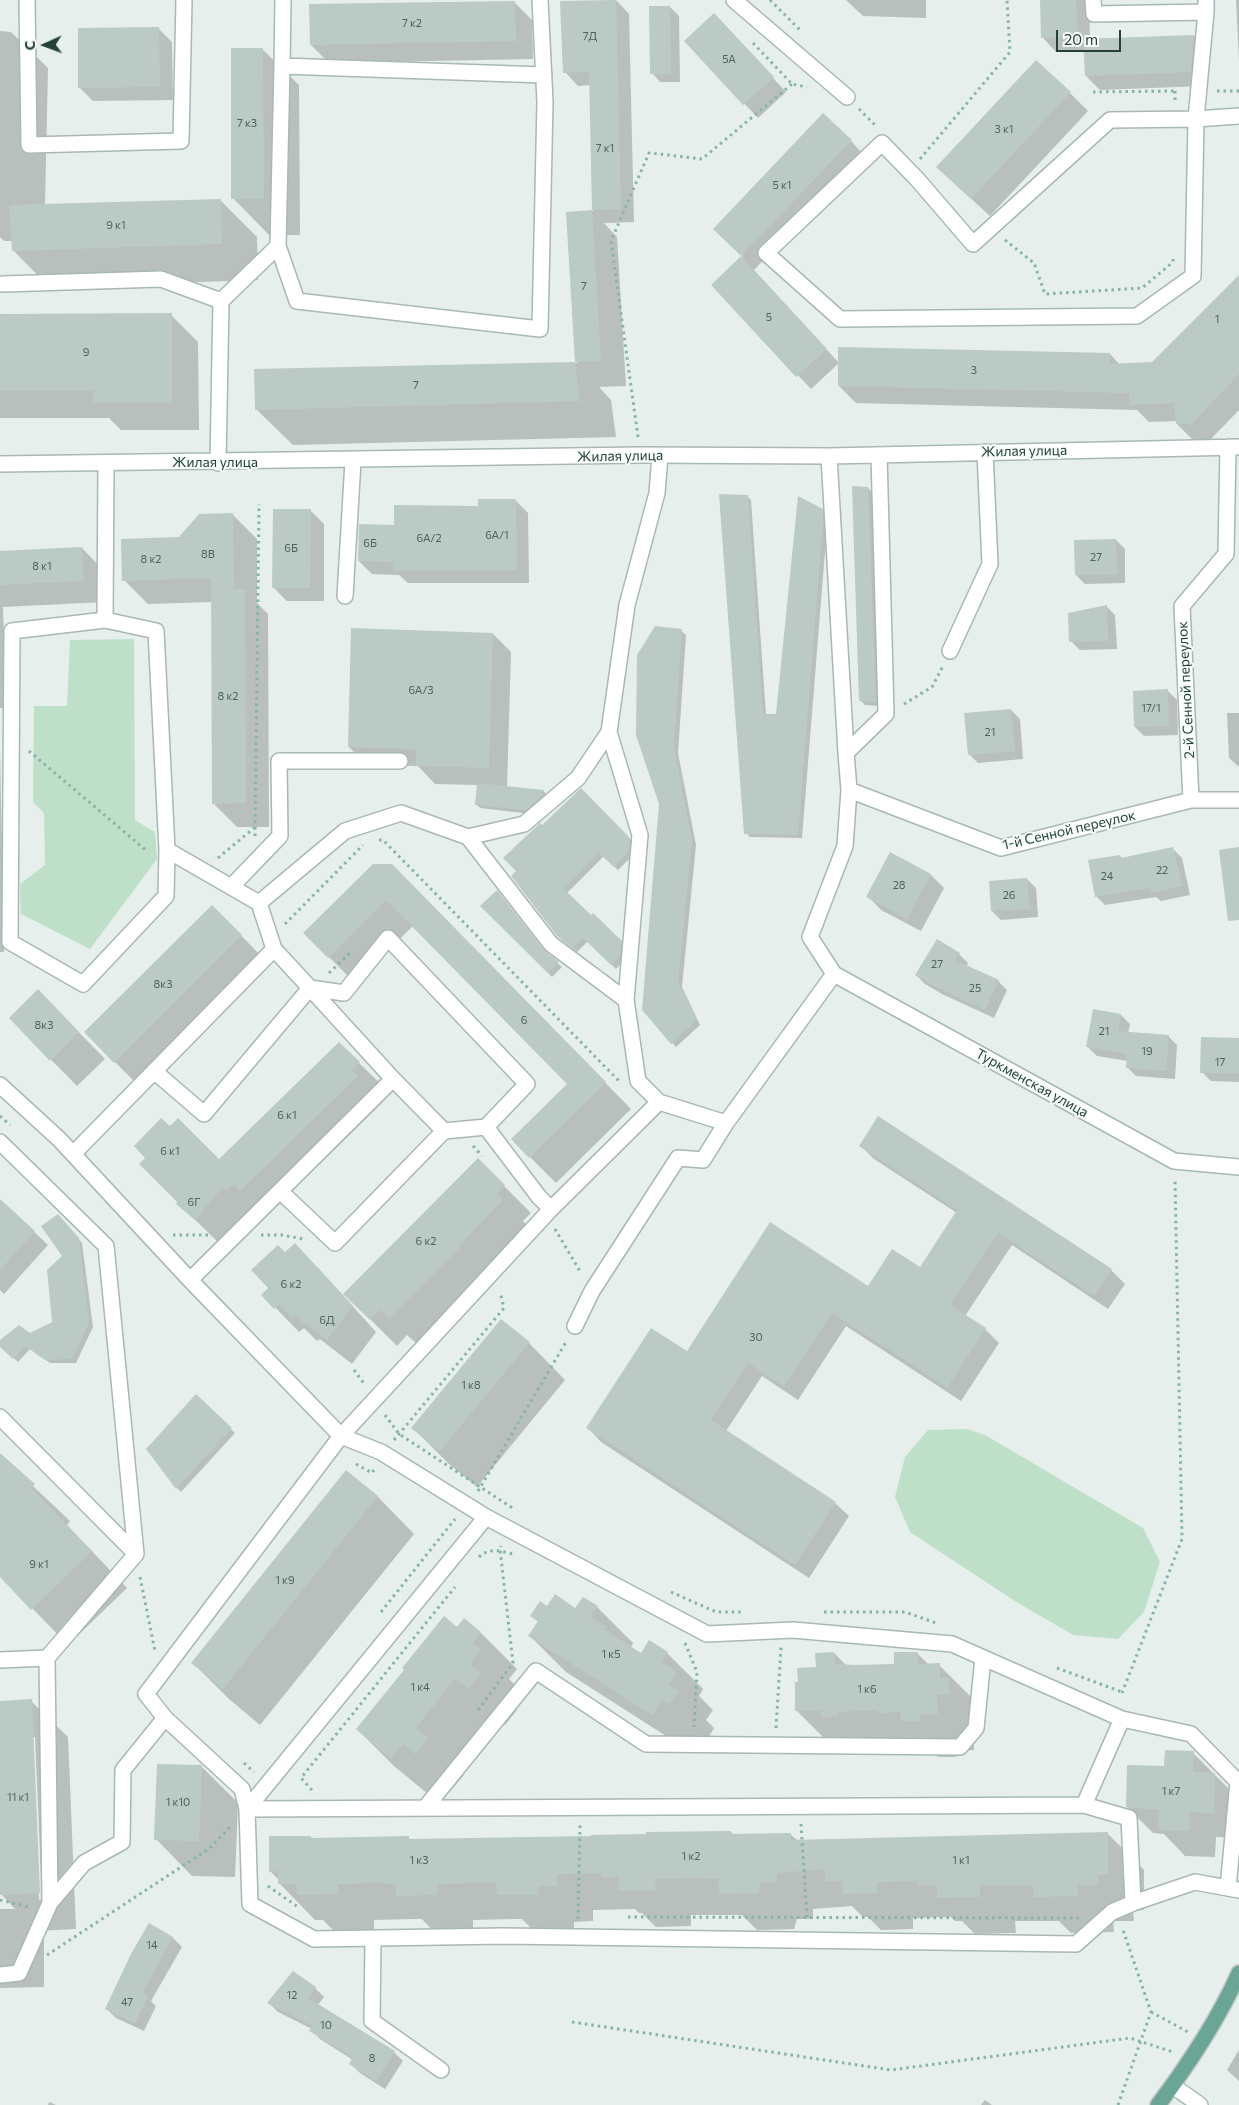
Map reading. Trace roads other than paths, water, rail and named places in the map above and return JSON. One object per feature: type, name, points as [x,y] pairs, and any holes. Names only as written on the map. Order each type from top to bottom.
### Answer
[{"type":"main road","points":[[1158,2105],[1229,1996],[1239,1973]]},
{"type":"street","points":[[27,0],[29,144],[181,141],[184,0]]},
{"type":"street","points":[[283,0],[278,246],[297,301],[540,330],[545,102],[540,0]]},
{"type":"street","points":[[734,0],[847,97]]},
{"type":"street","points":[[1093,0],[1094,14],[1206,6],[1196,119],[1193,276],[1137,316],[840,319],[766,253],[882,143],[917,179],[973,244],[1110,120],[1196,119],[1239,116]]},
{"type":"street","points":[[282,66],[544,75]]},
{"type":"street","points":[[218,463],[221,301],[278,246]]},
{"type":"street","points":[[3,284],[161,279],[221,301]]},
{"type":"street","name":"Жилая улица","points":[[0,464],[218,463],[641,455],[829,456],[1233,447]]},
{"type":"street","name":"2-й Сенной переулок","points":[[1191,800],[1182,606],[1226,554],[1233,447]]},
{"type":"street","points":[[950,651],[990,564],[985,452]]},
{"type":"street","points":[[846,753],[886,714],[879,455]]},
{"type":"street","points":[[660,456],[657,493],[627,605],[609,732],[640,835],[626,1000],[638,1081],[658,1102],[726,1123]]},
{"type":"street","points":[[576,1326],[592,1291],[678,1158],[703,1160],[726,1123],[834,974],[810,937],[844,846],[849,790],[829,456]]},
{"type":"street","points":[[344,596],[352,461]]},
{"type":"street","points":[[105,620],[106,463]]},
{"type":"street","points":[[105,620],[156,631],[167,850],[166,896],[83,984],[10,942],[12,631],[105,620]]},
{"type":"street","points":[[468,837],[524,824],[578,778],[609,732]]},
{"type":"street","points":[[231,887],[280,836],[279,761],[400,762]]},
{"type":"street","name":"1-й Сенной переулок","points":[[849,790],[1001,848],[1191,800],[1239,800]]},
{"type":"street","points":[[259,903],[345,831],[401,813],[468,837],[551,944],[626,1000]]},
{"type":"street","points":[[167,850],[259,903],[274,949],[393,1079],[444,1131]]},
{"type":"street","points":[[280,1191],[336,1243],[444,1131],[486,1127],[527,1084],[388,938],[344,993],[310,988]]},
{"type":"street","points":[[73,1154],[274,949]]},
{"type":"street","name":"Туркменская улица","points":[[834,974],[1174,1161],[1239,1167]]},
{"type":"street","points":[[154,1071],[204,1114],[310,988]]},
{"type":"street","points":[[190,1280],[393,1079]]},
{"type":"street","points":[[0,1085],[73,1154],[190,1280],[341,1436],[381,1452],[486,1517],[707,1634],[793,1630],[952,1644],[1122,1719],[1191,1734],[1238,1782],[1233,1889],[1195,1882],[1133,1903],[1112,1912],[1076,1944],[806,1942],[502,1936],[314,1939],[250,1904],[247,1809],[242,1789],[165,1718],[146,1694],[341,1436],[551,1209],[658,1102]]},
{"type":"street","points":[[486,1127],[539,1197],[551,1209]]},
{"type":"street","points":[[0,1142],[106,1246],[136,1554],[47,1658],[49,1907]]},
{"type":"street","points":[[0,1417],[136,1554]]},
{"type":"street","points":[[247,1809],[486,1517]]},
{"type":"street","points":[[0,1660],[47,1658]]},
{"type":"street","points":[[425,1808],[536,1671],[646,1744],[960,1747],[976,1728],[983,1658]]},
{"type":"street","points":[[0,1974],[20,1973],[49,1907],[84,1863],[122,1842],[123,1770],[165,1718]]},
{"type":"street","points":[[1084,1804],[1122,1719]]},
{"type":"street","points":[[247,1809],[1084,1804],[1129,1818],[1133,1903]]},
{"type":"street","points":[[373,1938],[372,2021],[441,2070]]},
{"type":"street","points":[[1172,2086],[1200,2105]]}]
